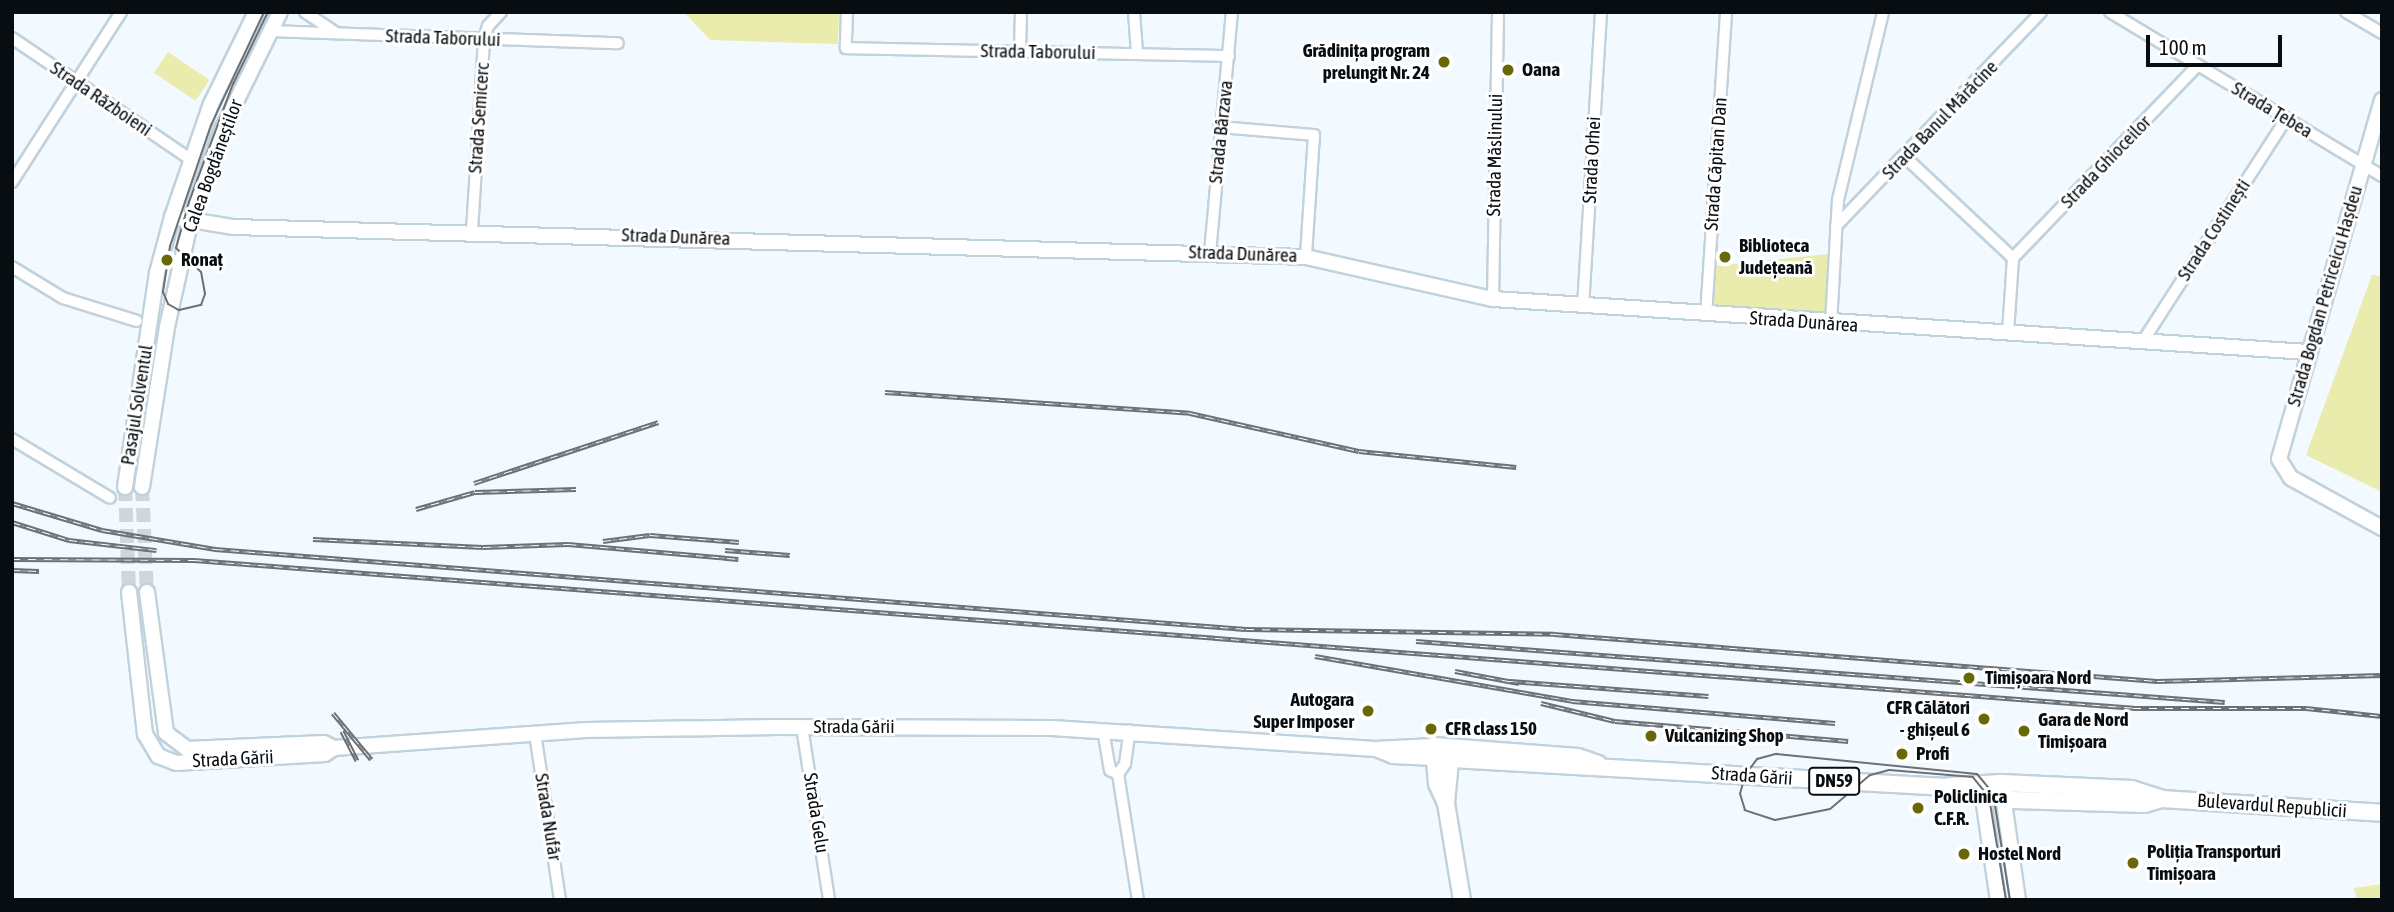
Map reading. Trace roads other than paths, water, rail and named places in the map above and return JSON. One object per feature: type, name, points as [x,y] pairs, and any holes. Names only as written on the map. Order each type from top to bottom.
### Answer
[{"type":"main road","name":"Calea Bogdăneștilor","points":[[144,322],[190,159],[256,12]]},
{"type":"main road","name":"Calea Bogdăneștilor","points":[[167,327],[190,223],[222,130],[280,12]]},
{"type":"main road","name":"Strada Bogdan Petriceicu Hașdeu","points":[[2382,100],[2279,459],[2286,473],[2302,484],[2382,528]]},
{"type":"main road","name":"Strada Dunărea","points":[[172,217],[190,223],[1306,257],[1493,299],[1831,324],[2309,352]]},
{"type":"main road","name":"Pasajul Solventul","points":[[125,487],[144,322]]},
{"type":"main road","name":"Pasajul Solventul","points":[[142,487],[167,327]]},
{"type":"main road","name":"Strada Gării","points":[[129,592],[145,734],[158,756],[176,762],[325,754],[334,748],[535,733],[802,727],[1130,730],[1600,765],[1981,789]]},
{"type":"main road","name":"Strada Gării","points":[[147,592],[166,733],[187,749],[324,743],[334,748]]},
{"type":"main road","points":[[1442,753],[1446,803],[1462,900]]},
{"type":"main road","points":[[1981,789],[1998,900]]},
{"type":"main road","name":"Bulevardul Republicii","points":[[1981,789],[2382,813]]},
{"type":"main road","points":[[2002,791],[2018,900]]},
{"type":"street","points":[[12,182],[121,12]]},
{"type":"street","points":[[305,12],[335,32]]},
{"type":"street","name":"Strada Semicerc","points":[[472,230],[484,39],[488,26],[502,12]]},
{"type":"street","name":"Strada Taborului","points":[[847,12],[846,48],[1229,56]]},
{"type":"street","points":[[1020,52],[1021,12]]},
{"type":"street","points":[[1134,12],[1137,53]]},
{"type":"street","name":"Strada Bârzava","points":[[1210,253],[1219,127],[1232,12]]},
{"type":"street","name":"Strada Măslinului","points":[[1493,299],[1498,12]]},
{"type":"street","name":"Strada Orhei","points":[[1583,307],[1601,12]]},
{"type":"street","name":"Strada Căpitan Dan","points":[[1706,315],[1726,12]]},
{"type":"street","points":[[1831,324],[1838,200],[1883,12]]},
{"type":"street","name":"Strada Banul Mărăcine","points":[[1836,226],[2041,12]]},
{"type":"street","name":"Strada Țebea","points":[[2110,12],[2382,176]]},
{"type":"street","points":[[2346,12],[2382,33]]},
{"type":"street","name":"Strada Taborului","points":[[269,32],[618,43]]},
{"type":"street","name":"Strada Războieni","points":[[12,38],[190,159]]},
{"type":"street","name":"Strada Ghioceilor","points":[[2013,258],[2198,65]]},
{"type":"street","name":"Strada Costinești","points":[[2143,341],[2286,119]]},
{"type":"street","points":[[1219,127],[1314,135],[1311,216],[1306,257]]},
{"type":"street","points":[[1905,157],[2013,258],[2008,333]]},
{"type":"street","points":[[12,267],[63,298],[144,322]]},
{"type":"street","points":[[12,439],[110,498]]},
{"type":"street","name":"Strada Gelu","points":[[802,727],[829,900]]},
{"type":"street","points":[[1103,730],[1110,770],[1118,774]]},
{"type":"street","points":[[1130,730],[1125,764],[1118,774],[1138,900]]},
{"type":"street","name":"Strada Nufăr","points":[[535,733],[560,900]]},
{"type":"tunnel","points":[[125,487],[129,592]]},
{"type":"tunnel","points":[[142,487],[147,592]]},
{"type":"tram line","points":[[264,12],[211,125],[170,246],[163,292],[168,304],[179,310],[201,305],[205,294],[201,272],[176,248],[189,202],[233,84],[268,12]]},
{"type":"tram line","points":[[2006,900],[1989,797],[1973,777],[1889,770],[1870,775],[1830,809],[1775,820],[1745,810],[1740,794],[1745,775],[1757,759],[1776,754],[1977,774],[1993,793],[2010,900]]},
{"type":"railway","points":[[885,392],[1190,413],[1359,451],[1516,467]]},
{"type":"railway","points":[[474,483],[658,422]]},
{"type":"railway","points":[[416,509],[475,492],[576,489]]},
{"type":"railway","points":[[12,503],[102,530],[215,549],[1246,629],[1554,634],[2157,681],[2382,675]]},
{"type":"railway","points":[[12,522],[69,540],[156,550]]},
{"type":"railway","points":[[603,541],[650,535],[739,542]]},
{"type":"railway","points":[[313,539],[483,547],[568,544],[738,559]]},
{"type":"railway","points":[[725,550],[790,555]]},
{"type":"railway","points":[[12,559],[194,560],[2133,708],[2306,708],[2382,716]]},
{"type":"railway","points":[[12,570],[39,571]]},
{"type":"railway","points":[[1416,641],[2225,702]]},
{"type":"railway","points":[[1315,656],[1572,701],[1835,723]]},
{"type":"railway","points":[[1455,671],[1519,683]]},
{"type":"railway","points":[[1510,681],[1708,696]]},
{"type":"railway","points":[[1541,703],[1615,721],[1848,741]]},
{"type":"railway","points":[[333,713],[371,759]]},
{"type":"railway","points":[[342,731],[357,760]]},
{"type":"place","name":"Grădinița program prelungit Nr. 24","points":[[1444,62]]},
{"type":"place","name":"Oana","points":[[1508,70]]},
{"type":"place","name":"Biblioteca Județeană","points":[[1725,257]]},
{"type":"place","name":"Ronaț","points":[[167,260]]},
{"type":"place","name":"Timișoara Nord","points":[[1969,678]]},
{"type":"place","name":"Autogara Super Imposer","points":[[1368,711]]},
{"type":"place","name":"CFR Călători - ghișeul 6","points":[[1984,719]]},
{"type":"place","name":"CFR class 150","points":[[1431,729]]},
{"type":"place","name":"Gara de Nord Timișoara","points":[[2024,731]]},
{"type":"place","name":"Vulcanizing Shop","points":[[1651,736]]},
{"type":"place","name":"Profi","points":[[1902,754]]},
{"type":"place","name":"Policlinica C.F.R.","points":[[1918,808]]},
{"type":"place","name":"Hostel Nord","points":[[1964,854]]},
{"type":"place","name":"Poliția Transporturi Timișoara","points":[[2133,863]]}]
